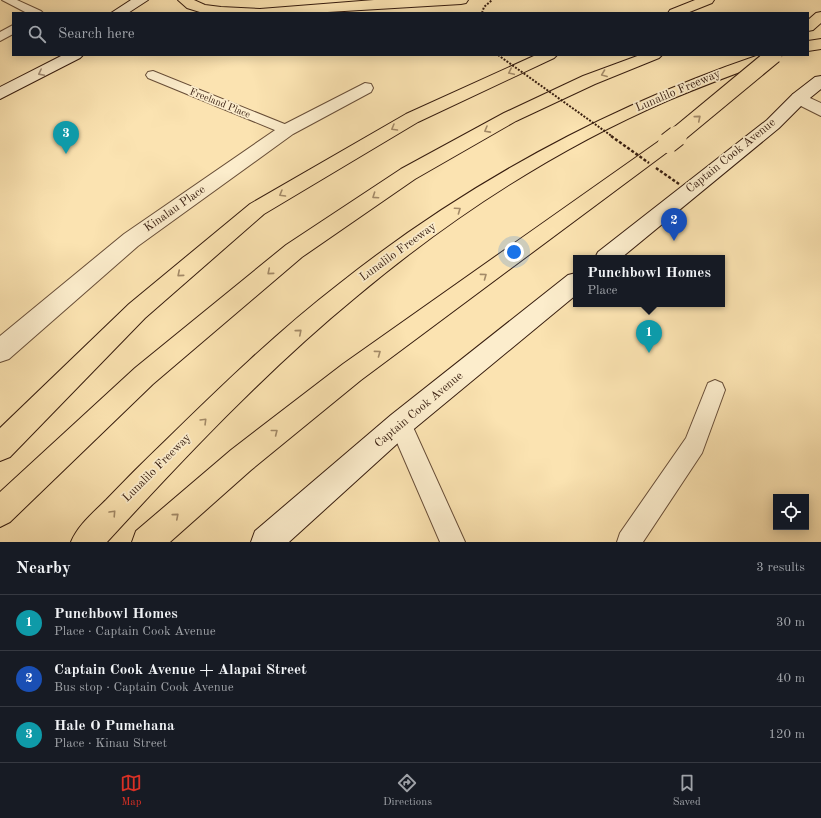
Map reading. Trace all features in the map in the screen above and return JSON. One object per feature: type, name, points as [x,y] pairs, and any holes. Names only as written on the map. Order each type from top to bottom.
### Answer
[{"type":"highway","points":[[185,0],[193,6],[208,10],[243,12]]},
{"type":"highway","points":[[276,12],[461,0]]},
{"type":"highway","points":[[677,12],[707,0]]},
{"type":"highway","points":[[809,14],[821,12]]},
{"type":"highway","points":[[809,25],[821,16]]},
{"type":"highway","points":[[809,46],[821,44]]},
{"type":"highway","points":[[0,447],[137,311],[257,209],[412,118],[546,56]]},
{"type":"highway","points":[[0,512],[144,376],[294,251],[408,174],[503,121],[589,80],[651,56]]},
{"type":"highway","name":"Lunalilo Freeway","points":[[86,542],[138,486],[249,377],[355,284],[414,240],[470,202],[598,127],[675,90],[727,70],[771,56]]},
{"type":"highway","points":[[147,542],[241,460],[352,372],[668,143],[773,56]]},
{"type":"street","points":[[120,12],[141,0]]},
{"type":"street","points":[[138,12],[152,0]]},
{"type":"street","points":[[0,83],[45,56]]},
{"type":"street","points":[[0,94],[73,56]]},
{"type":"street","name":"Captain Cook Avenue","points":[[610,255],[772,124],[799,98],[821,81]]},
{"type":"street","name":"Kinalau Place","points":[[0,351],[131,240],[287,130],[365,88]]},
{"type":"street","points":[[799,98],[821,110]]},
{"type":"street","name":"Captain Cook Avenue","points":[[266,542],[400,424],[573,284]]},
{"type":"lane","points":[[0,3],[7,0],[35,12]]},
{"type":"lane","points":[[0,37],[12,31]]},
{"type":"lane","name":"Freeland Place","points":[[153,75],[287,130]]},
{"type":"lane","points":[[629,542],[694,445],[715,390]]},
{"type":"lane","points":[[400,424],[453,542]]},
{"type":"path","points":[[482,12],[484,7],[492,0]]},
{"type":"path","points":[[499,56],[679,184]]},
{"type":"place","name":"Hale O Pumehana","points":[[66,154]]},
{"type":"place","name":"Captain Cook Avenue + Alapai Street","points":[[674,241]]},
{"type":"place","name":"Punchbowl Homes","points":[[649,353]]}]
